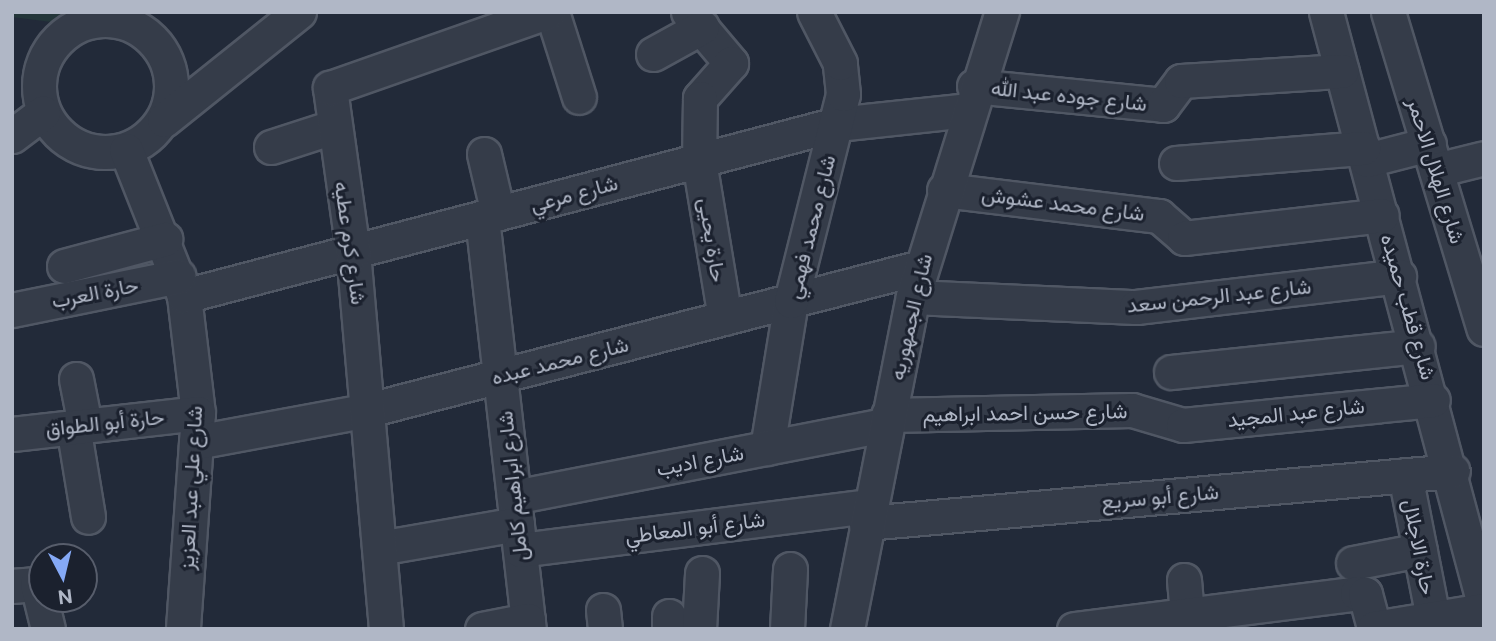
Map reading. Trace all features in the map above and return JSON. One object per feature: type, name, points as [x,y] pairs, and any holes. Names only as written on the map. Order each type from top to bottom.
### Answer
[{"type":"street","points":[[164,120],[172,94],[170,68],[157,44],[139,20],[94,20],[73,28],[43,60],[25,73],[43,113],[77,148],[126,150],[164,120],[299,12]]},
{"type":"street","points":[[550,12],[579,97]]},
{"type":"street","name":"شارع كرم عطيه","points":[[386,629],[353,252],[333,127],[330,88],[340,80],[550,12]]},
{"type":"street","name":"شارع محمد فهمي","points":[[767,448],[791,301],[837,124],[840,63],[814,12]]},
{"type":"street","name":"شارع الجمهوريه","points":[[847,629],[887,420],[917,282],[970,98],[1002,12]]},
{"type":"street","name":"شارع قطب حميده","points":[[1325,12],[1453,471],[1484,604]]},
{"type":"street","name":"شارع الهلال الاحمر","points":[[1388,12],[1484,329]]},
{"type":"street","points":[[653,54],[695,20],[731,63],[700,98],[699,161]]},
{"type":"street","name":"شارع جوده عبد الله","points":[[970,98],[1163,105],[1181,81],[1342,71]]},
{"type":"street","name":"شارع مرعي","points":[[181,286],[353,252],[837,124],[970,98]]},
{"type":"street","points":[[12,136],[43,113]]},
{"type":"street","points":[[271,147],[333,127]]},
{"type":"street","name":"شارع علي عبد العزيز","points":[[126,150],[165,239],[181,286],[197,427],[183,629]]},
{"type":"street","name":"شارع ابراهيم كامل","points":[[484,154],[501,376],[529,624]]},
{"type":"street","points":[[1176,163],[1365,154],[1484,158]]},
{"type":"street","name":"حارة يحيى","points":[[699,161],[725,318]]},
{"type":"street","name":"شارع محمد عشوش","points":[[944,190],[1159,216],[1184,238],[1382,215]]},
{"type":"street","points":[[64,266],[165,239]]},
{"type":"street","name":"شارع عبد الرحمن سعد","points":[[917,282],[1136,307],[1399,276]]},
{"type":"street","name":"شارع محمد عبده","points":[[197,427],[368,410],[791,301],[917,282]]},
{"type":"street","name":"حارة العرب","points":[[12,310],[181,286]]},
{"type":"street","points":[[1171,372],[1418,346]]},
{"type":"street","points":[[76,379],[88,517]]},
{"type":"street","name":"شارع عبد المجيد","points":[[1160,420],[1183,425],[1433,400]]},
{"type":"street","name":"شارع حسن احمد ابراهيم","points":[[887,420],[1132,410],[1160,420]]},
{"type":"street","name":"شارع اديب","points":[[517,523],[767,448],[887,420]]},
{"type":"street","name":"حارة أبو الطواق","points":[[14,426],[197,427]]},
{"type":"street","name":"شارع أبو سريع","points":[[868,515],[1453,471]]},
{"type":"street","name":"حارة الاجلال","points":[[1405,475],[1420,550],[1444,621]]},
{"type":"street","name":"شارع أبو المعاطي","points":[[517,523],[868,515]]},
{"type":"street","points":[[379,548],[517,523]]},
{"type":"street","points":[[1353,563],[1420,550]]},
{"type":"street","points":[[787,629],[790,569]]},
{"type":"street","points":[[679,625],[702,573]]},
{"type":"street","points":[[1184,580],[1205,618]]},
{"type":"street","points":[[12,586],[37,584],[48,629]]},
{"type":"street","points":[[1073,629],[1205,618],[1357,593],[1365,594],[1374,628],[1444,621],[1484,610]]},
{"type":"street","points":[[482,629],[529,624]]},
{"type":"shaded area","points":[[12,12],[83,12],[67,24],[12,17]]}]
